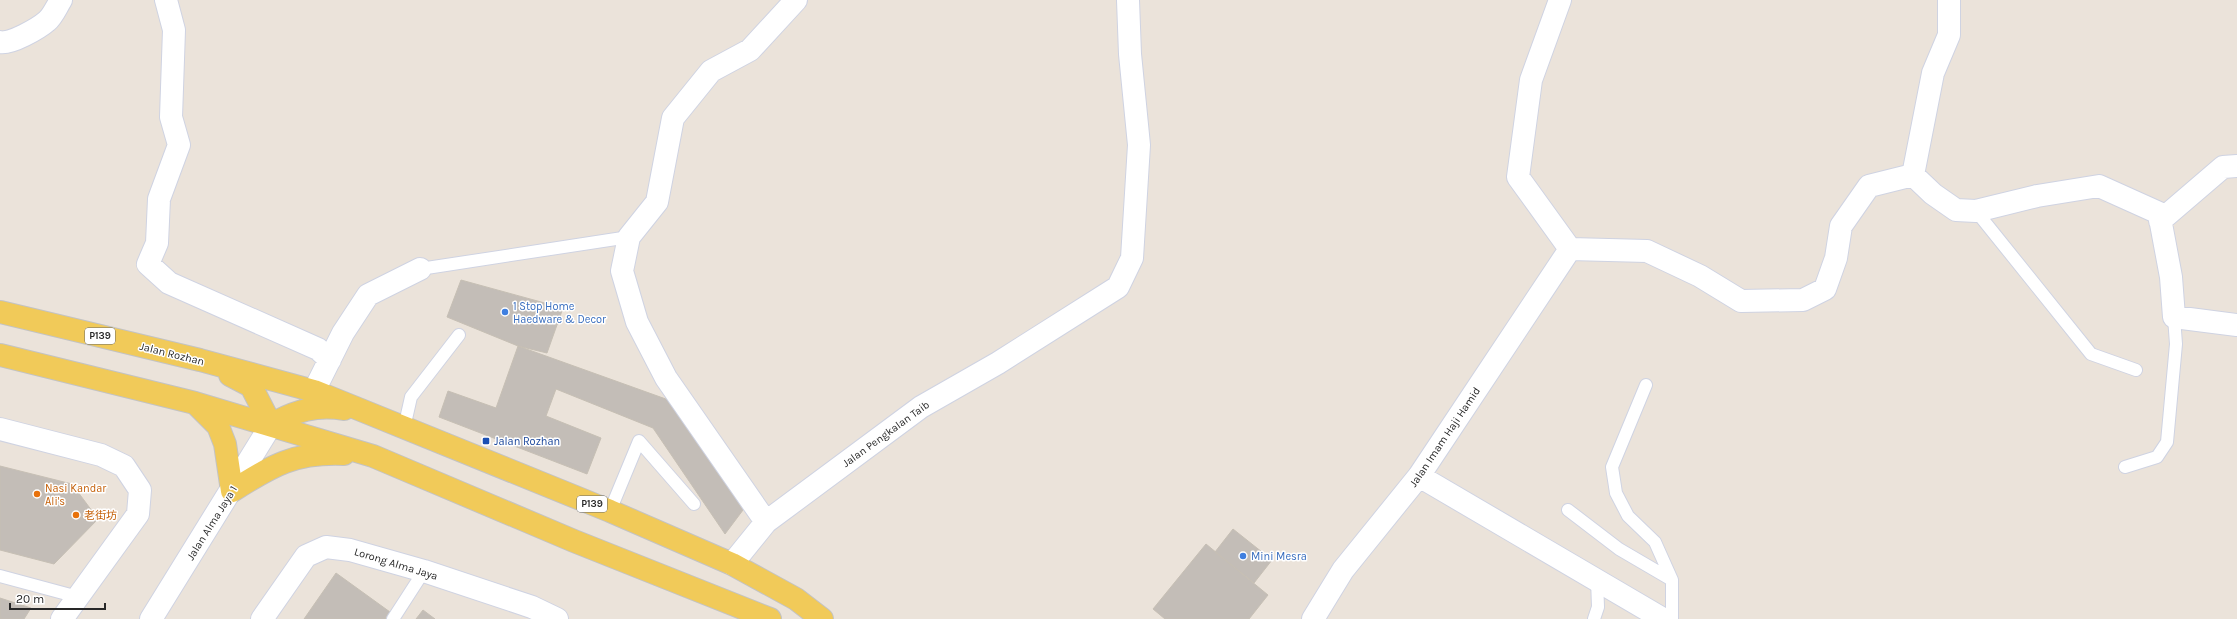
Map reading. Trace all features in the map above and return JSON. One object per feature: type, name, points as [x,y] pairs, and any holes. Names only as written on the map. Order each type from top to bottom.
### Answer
[{"type":"main road","name":"Jalan Rozhan","points":[[0,312],[200,360],[314,392],[610,511],[732,564],[796,600],[822,619]]},
{"type":"main road","points":[[0,356],[195,403],[373,456],[574,541],[770,619]]},
{"type":"main road","points":[[200,360],[251,386],[271,425]]},
{"type":"main road","points":[[195,403],[218,426],[225,444],[232,490],[272,466],[296,458],[319,453],[373,456]]},
{"type":"main road","points":[[271,425],[292,413],[311,409],[334,407],[365,413]]},
{"type":"street","points":[[0,42],[4,43],[28,33],[48,20],[61,0]]},
{"type":"street","points":[[166,0],[174,30],[171,117],[178,145],[159,199],[157,243],[148,264],[169,283],[318,348],[330,360]]},
{"type":"street","points":[[766,522],[666,378],[636,322],[622,271],[629,237],[657,202],[673,118],[712,70],[750,50],[796,0]]},
{"type":"street","name":"Jalan Pengkalan Taib","points":[[732,564],[766,522],[920,407],[998,362],[1118,288],[1132,258],[1139,144],[1130,54],[1128,0]]},
{"type":"street","points":[[1560,0],[1531,80],[1518,178],[1570,249],[1647,251],[1700,276],[1741,301],[1803,300],[1825,289],[1836,258],[1841,226],[1869,186],[1914,175]]},
{"type":"street","points":[[1914,175],[1933,73],[1949,35],[1949,0]]},
{"type":"street","points":[[2160,221],[2223,167],[2237,166]]},
{"type":"street","points":[[1914,175],[1933,194],[1956,210],[1976,211],[2037,196],[2099,186],[2159,213],[2171,277],[2174,317],[2237,325]]},
{"type":"street","name":"Jalan Imam Haji Hamid","points":[[1313,619],[1343,570],[1419,476],[1570,249]]},
{"type":"street","points":[[314,392],[342,333],[368,295],[420,269]]},
{"type":"street","name":"Jalan Alma Jaya 1","points":[[151,619],[271,425]]},
{"type":"street","points":[[0,429],[101,454],[124,466],[140,490],[138,514],[62,619]]},
{"type":"street","points":[[1419,476],[1663,619]]},
{"type":"street","name":"Lorong Alma Jaya","points":[[262,619],[306,556],[326,547],[350,550],[424,572],[528,613],[557,619]]},
{"type":"lane","points":[[1976,211],[2091,354],[2136,370]]},
{"type":"lane","points":[[420,269],[629,237]]},
{"type":"lane","points":[[2125,467],[2157,457],[2167,442],[2176,344],[2174,317]]},
{"type":"lane","points":[[404,428],[411,397],[459,335]]},
{"type":"lane","points":[[1646,385],[1612,467],[1616,493],[1628,516],[1655,542],[1672,580],[1672,619]]},
{"type":"lane","points":[[610,511],[639,441],[694,504]]},
{"type":"lane","points":[[1568,510],[1619,549],[1672,580]]},
{"type":"lane","points":[[392,619],[424,572]]},
{"type":"lane","points":[[0,576],[78,597]]},
{"type":"lane","points":[[1594,619],[1598,607],[1597,579]]},
{"type":"building","name":"1 Stop Home Haedware & Decor","points":[[461,280],[563,308],[547,353],[518,346],[447,317]]},
{"type":"building","points":[[518,346],[677,403],[743,510],[725,534],[653,428],[556,389],[546,416],[601,438],[587,474],[439,417],[448,391],[496,408]]},
{"type":"building","points":[[0,466],[72,484],[98,519],[54,564],[0,550]]},
{"type":"building","name":"Mini Mesra","points":[[1233,529],[1272,560],[1254,583],[1215,552]]},
{"type":"building","points":[[1206,544],[1268,595],[1249,619],[1165,619],[1153,609]]},
{"type":"building","points":[[336,573],[390,612],[385,619],[304,619]]},
{"type":"building","points":[[0,598],[31,608],[24,619],[0,619]]},
{"type":"building","points":[[423,610],[435,619],[416,619]]},
{"type":"place","name":"1 Stop Home Haedware & Decor","points":[[505,312]]},
{"type":"place","name":"Jalan Rozhan","points":[[486,441]]},
{"type":"place","name":"Nasi Kandar Ali's","points":[[37,494]]},
{"type":"place","name":"老街坊","points":[[76,515]]},
{"type":"place","name":"Mini Mesra","points":[[1243,556]]}]
